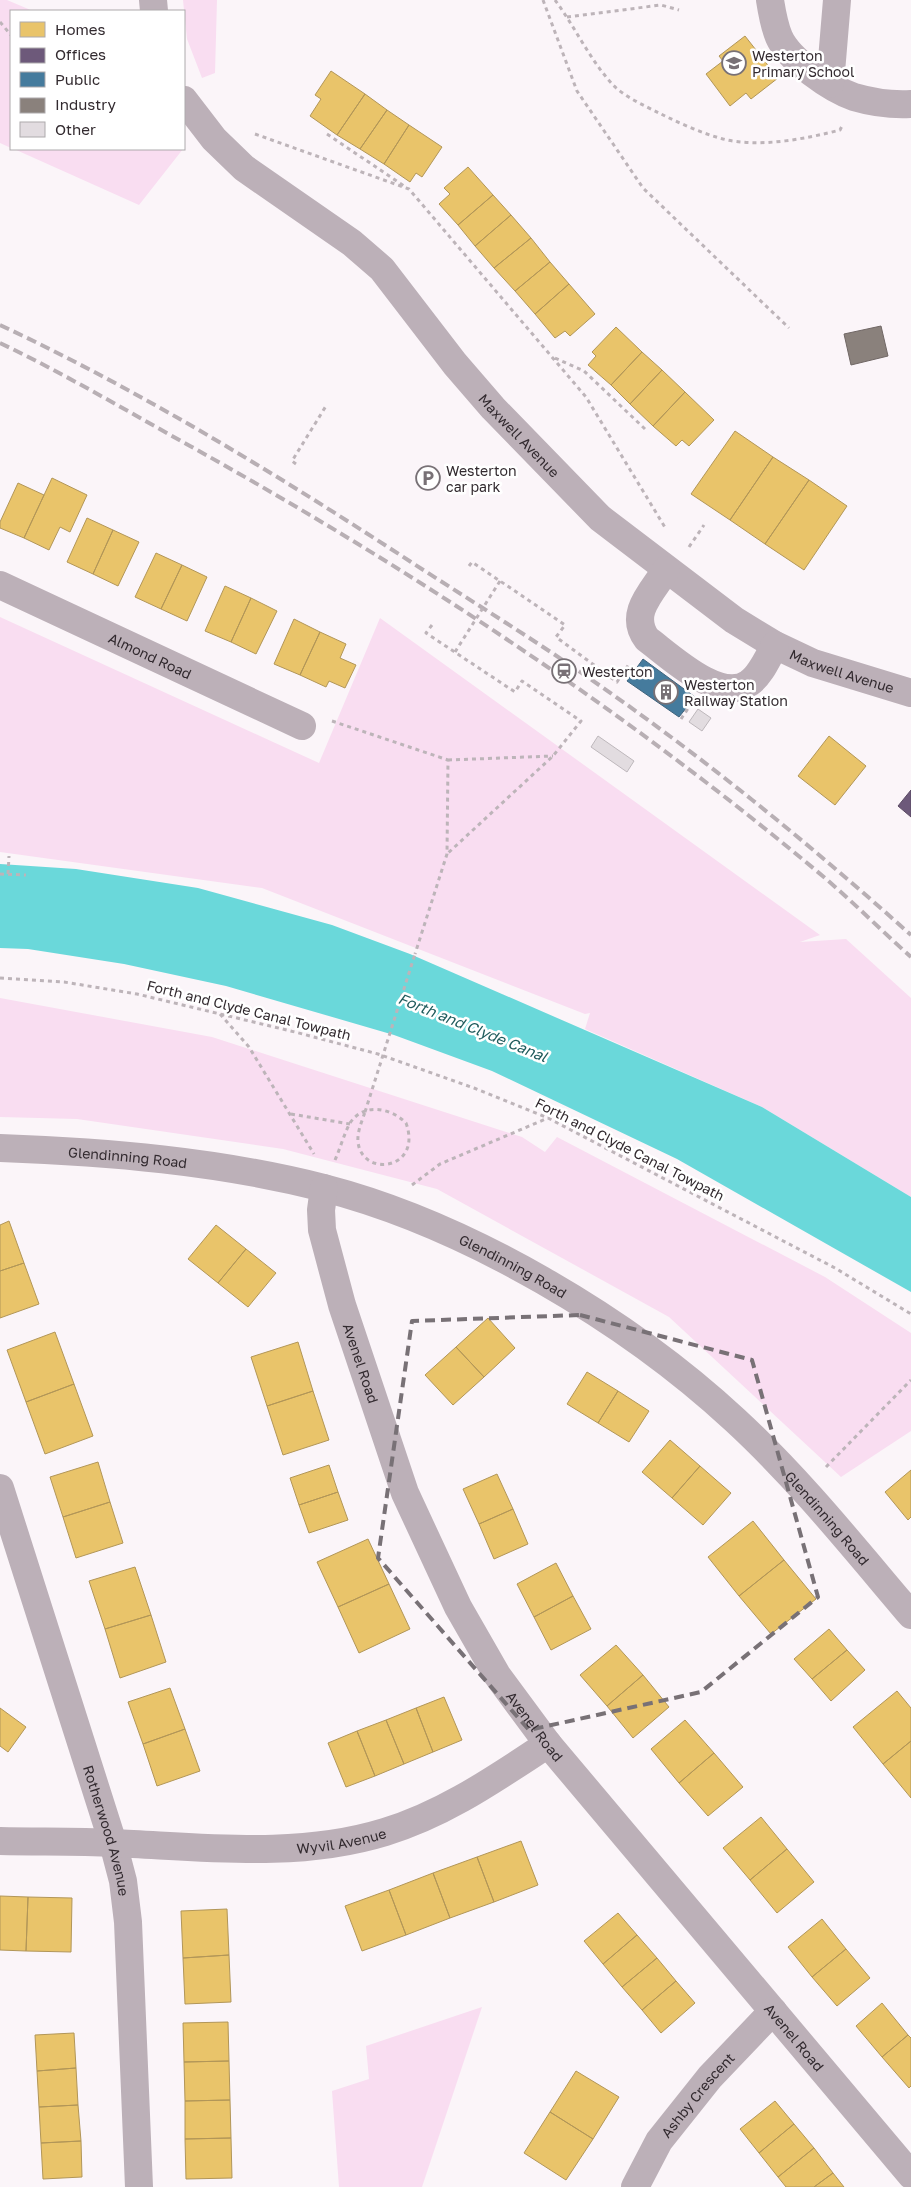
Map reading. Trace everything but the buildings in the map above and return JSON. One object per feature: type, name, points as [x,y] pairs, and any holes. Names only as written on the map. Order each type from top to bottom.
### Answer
[{"type":"street","points":[[770,0],[773,21],[780,40],[795,58],[842,90],[911,104]]},
{"type":"street","points":[[837,0],[842,90]]},
{"type":"street","name":"Maxwell Avenue","points":[[185,101],[214,139],[244,168],[352,243],[382,269],[493,408],[600,518],[734,620],[775,645],[813,663],[911,693]]},
{"type":"street","points":[[659,564],[640,610],[638,623],[647,638],[707,682],[722,688],[734,689],[749,684],[757,676],[775,645]]},
{"type":"street","name":"Almond Road","points":[[0,585],[302,726]]},
{"type":"street","name":"Glendinning Road","points":[[0,1148],[76,1151],[169,1160],[249,1172],[324,1188],[384,1207],[471,1243],[575,1299],[660,1358],[734,1419],[804,1488],[911,1615]]},
{"type":"street","name":"Avenel Road","points":[[324,1188],[320,1210],[322,1230],[342,1305],[405,1493],[458,1606],[497,1675],[548,1744],[911,2175]]},
{"type":"street","name":"Rotherwood Avenue","points":[[0,1488],[113,1843],[123,1881],[128,1922],[139,2187]]},
{"type":"street","name":"Wyvil Avenue","points":[[0,1841],[113,1843],[186,1848],[276,1850],[328,1844],[385,1832],[466,1798],[548,1744]]},
{"type":"street","name":"Ashby Crescent","points":[[635,2187],[659,2141],[710,2077],[773,2011]]},
{"type":"path","points":[[543,0],[577,91],[643,188],[790,328]]},
{"type":"path","points":[[555,0],[596,64],[615,86],[648,108],[679,123],[724,139],[762,142],[814,136],[840,130]]},
{"type":"path","points":[[661,0],[661,5]]},
{"type":"path","points":[[567,17],[661,5],[679,10]]},
{"type":"path","points":[[0,22],[10,34]]},
{"type":"path","points":[[245,131],[409,189]]},
{"type":"path","points":[[327,134],[409,189],[586,397],[666,527],[659,564]]},
{"type":"path","points":[[552,356],[584,371],[645,429]]},
{"type":"path","points":[[296,464],[292,461],[326,406]]},
{"type":"path","points":[[694,540],[704,525]]},
{"type":"path","points":[[469,566],[472,562],[565,624],[556,637],[617,682],[647,638]]},
{"type":"path","points":[[454,652],[500,581]]},
{"type":"path","points":[[432,625],[426,633],[515,692],[522,680],[581,721],[553,756],[447,854]]},
{"type":"path","points":[[302,726],[322,718],[448,760],[553,756]]},
{"type":"path","points":[[324,1188],[350,1124],[361,1113],[369,1109],[390,1112],[406,1123],[408,1151],[400,1160],[386,1166],[372,1162],[362,1152],[358,1143],[359,1129],[365,1112],[368,1102],[447,854],[448,760]]},
{"type":"path","points":[[8,874],[9,856]]},
{"type":"path","points":[[0,874],[26,875]]},
{"type":"path","name":"Forth and Clyde Canal Towpath","points":[[0,978],[64,982],[128,992],[378,1054],[474,1088],[548,1118],[835,1268],[911,1314]]},
{"type":"path","points":[[219,1014],[248,1047],[313,1150],[324,1188]]},
{"type":"path","points":[[291,1114],[350,1124]]},
{"type":"path","points":[[384,1207],[440,1164],[548,1118]]},
{"type":"path","points":[[804,1488],[911,1380]]},
{"type":"highlighted area","points":[[580,1315],[752,1360],[818,1597],[701,1692],[529,1730],[378,1558],[412,1321]]},
{"type":"shaded area","points":[[0,0],[7,0],[31,10],[10,10],[10,148],[0,143]]},
{"type":"shaded area","points":[[183,0],[217,0],[215,73],[202,78],[187,39]]},
{"type":"shaded area","points":[[16,150],[182,150],[139,205]]},
{"type":"shaded area","points":[[0,617],[319,763],[380,618],[820,935],[800,942],[846,939],[911,998],[911,1197],[762,1107],[585,1029],[590,1013],[585,1014],[262,888],[0,852]]},
{"type":"shaded area","points":[[0,998],[212,1037],[522,1137],[545,1152],[557,1137],[825,1277],[911,1333],[911,1431],[841,1477],[669,1317],[437,1189],[283,1149],[77,1119],[0,1117]]},
{"type":"shaded area","points":[[482,2007],[422,2187],[339,2187],[332,2091],[369,2079],[366,2046]]},
{"type":"water","name":"Forth and Clyde Canal","points":[[0,864],[76,869],[198,888],[332,925],[410,954],[762,1107],[911,1197],[911,1292],[677,1159],[492,1071],[394,1035],[226,986],[124,964],[28,949],[0,948]]},
{"type":"railway","points":[[0,325],[106,378],[210,436],[311,498],[553,654],[704,762],[830,864],[911,935]]},
{"type":"railway","points":[[0,343],[96,393],[273,493],[356,543],[518,647],[597,701],[751,817],[847,897],[911,957]]},
{"type":"place","name":"Westerton Primary School","points":[[734,63]]},
{"type":"place","name":"Westerton car park","points":[[428,478]]},
{"type":"place","name":"Westerton","points":[[564,671]]},
{"type":"place","name":"Westerton Railway Station","points":[[666,692]]}]
